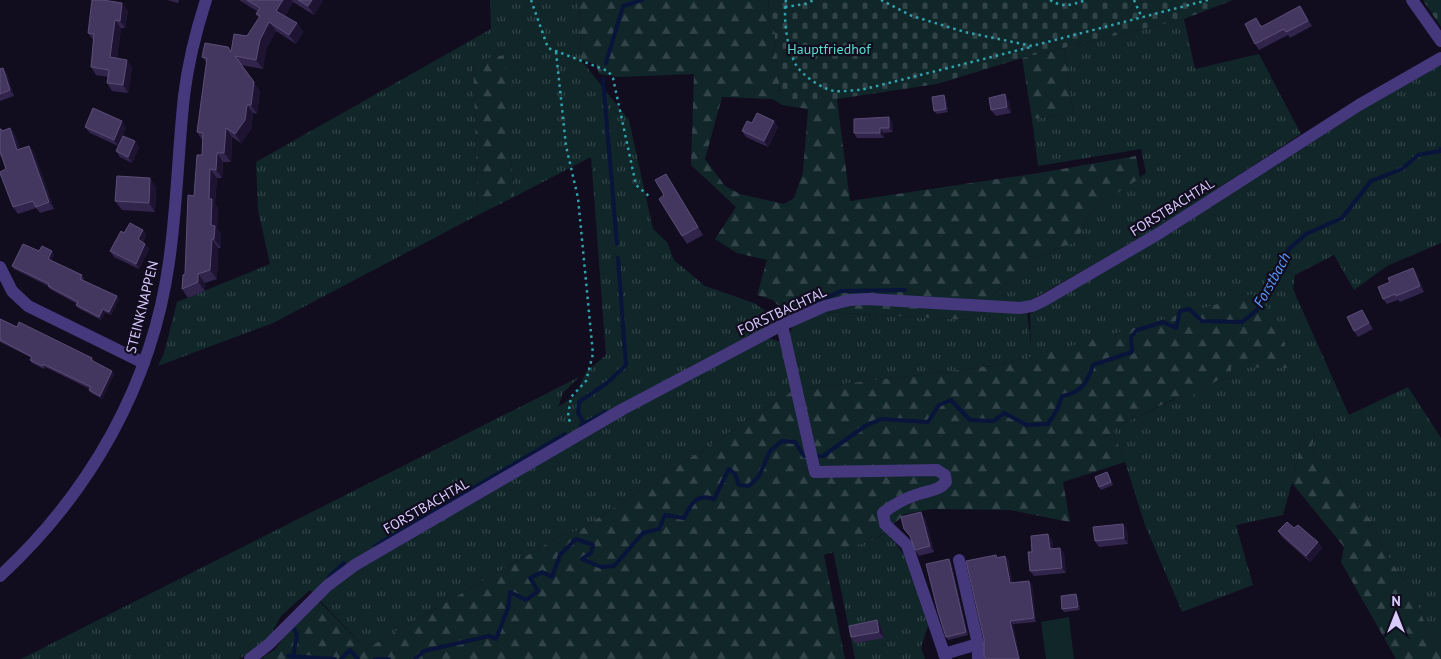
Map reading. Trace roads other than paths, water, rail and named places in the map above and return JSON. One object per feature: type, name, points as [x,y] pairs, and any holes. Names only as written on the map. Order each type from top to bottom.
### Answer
[{"type":"street","name":"STEINKNAPPEN","points":[[0,576],[34,544],[62,511],[91,471],[129,401],[144,363],[161,302],[169,264],[184,95],[195,35],[206,0]]},
{"type":"street","points":[[1412,0],[1441,40]]},
{"type":"street","name":"FORSTBACHTAL","points":[[250,659],[269,644],[327,586],[355,565],[574,436],[782,325],[825,306],[850,300],[897,300],[1004,308],[1032,306],[1055,295],[1158,234],[1359,105],[1441,58]]},
{"type":"street","points":[[0,267],[12,291],[28,306],[144,363]]},
{"type":"street","points":[[782,325],[815,472],[937,470],[945,474],[946,482],[940,488],[920,493],[892,506],[883,513],[885,524],[907,545],[945,656],[978,644]]},
{"type":"street","points":[[959,560],[978,644],[978,659]]},
{"type":"waterway","points":[[606,63],[623,6],[642,0]]},
{"type":"waterway","points":[[603,79],[617,244]]},
{"type":"waterway","name":"Forstbach","points":[[415,659],[424,651],[489,636],[496,639],[508,608],[510,592],[526,600],[538,591],[530,578],[542,572],[552,577],[560,555],[576,539],[593,545],[591,553],[582,559],[601,567],[614,566],[643,533],[659,529],[665,515],[684,518],[692,504],[698,499],[703,497],[714,499],[729,469],[735,474],[739,485],[749,486],[759,476],[770,451],[782,441],[795,442],[804,456],[823,456],[865,426],[881,419],[928,422],[939,405],[951,400],[970,420],[994,421],[1004,413],[1027,425],[1048,424],[1057,410],[1062,396],[1079,390],[1086,382],[1093,365],[1132,352],[1131,337],[1137,330],[1163,322],[1176,328],[1180,311],[1189,309],[1202,321],[1242,322],[1257,310],[1289,249],[1306,234],[1342,218],[1371,181],[1402,169],[1418,155],[1440,151],[1441,149]]},
{"type":"waterway","points":[[581,425],[584,424],[578,412],[579,402],[607,383],[626,365],[618,258]]},
{"type":"waterway","points":[[792,314],[841,291],[905,290]]},
{"type":"waterway","points":[[584,424],[605,412]]},
{"type":"waterway","points":[[375,546],[565,434]]},
{"type":"waterway","points":[[329,577],[344,563]]},
{"type":"waterway","points":[[293,657],[297,634],[294,629]]},
{"type":"waterway","name":"Forstbach","points":[[341,659],[350,650],[358,659]]},
{"type":"waterway","name":"Forstbach","points":[[288,656],[335,659]]},
{"type":"waterway","name":"Forstbach","points":[[375,659],[389,659]]},
{"type":"park label","name":"Hauptfriedhof","points":[[829,49]]}]
